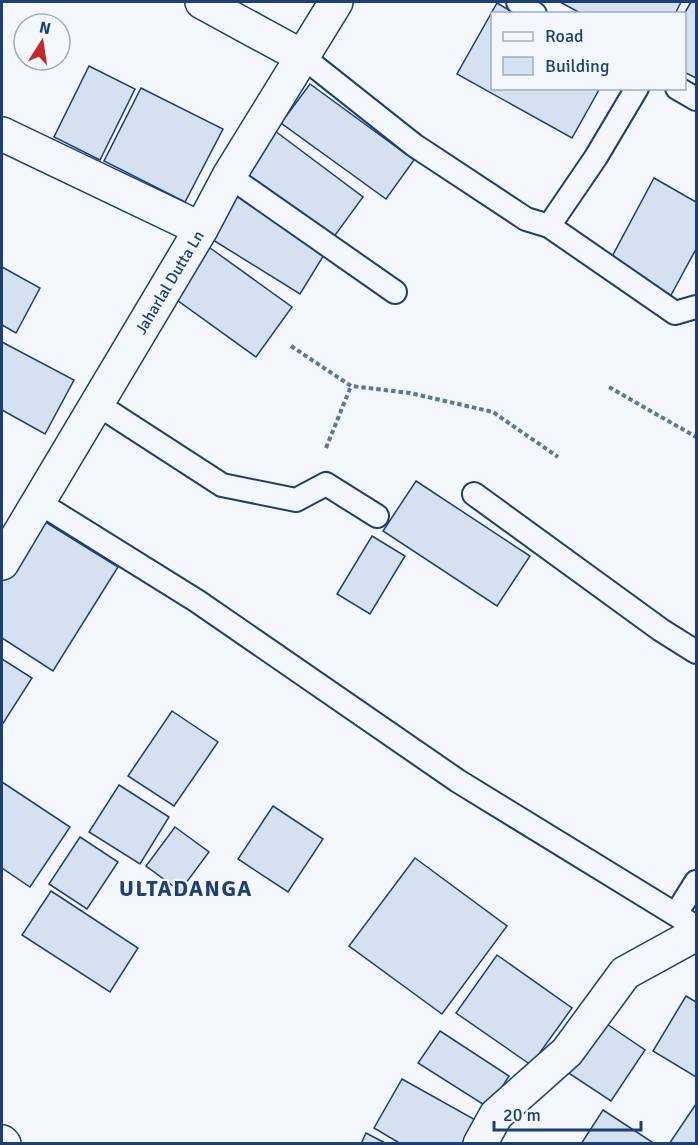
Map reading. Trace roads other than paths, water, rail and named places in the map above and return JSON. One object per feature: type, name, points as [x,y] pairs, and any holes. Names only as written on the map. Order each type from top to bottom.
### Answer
[{"type":"street","points":[[202,2],[303,57]]},
{"type":"street","name":"Jaharlal Dutta Ln","points":[[2,563],[201,229],[230,176],[336,2]]},
{"type":"street","points":[[2,134],[201,229]]},
{"type":"street","points":[[480,1143],[496,1115],[567,1052],[625,973],[686,924]]},
{"type":"lane","points":[[518,2],[532,12]]},
{"type":"lane","points":[[303,57],[414,146],[526,219],[549,226],[675,313],[696,306]]},
{"type":"lane","points":[[549,226],[596,157],[636,90]]},
{"type":"lane","points":[[680,90],[696,99]]},
{"type":"lane","points":[[230,176],[395,292]]},
{"type":"lane","points":[[97,404],[222,484],[296,500],[326,484],[377,516]]},
{"type":"lane","points":[[474,494],[661,630],[696,652]]},
{"type":"lane","points":[[38,502],[197,601],[458,781],[686,924],[696,927]]},
{"type":"lane","points":[[686,924],[696,882]]},
{"type":"district","name":"ULTADANGA","points":[[186,888]]}]
